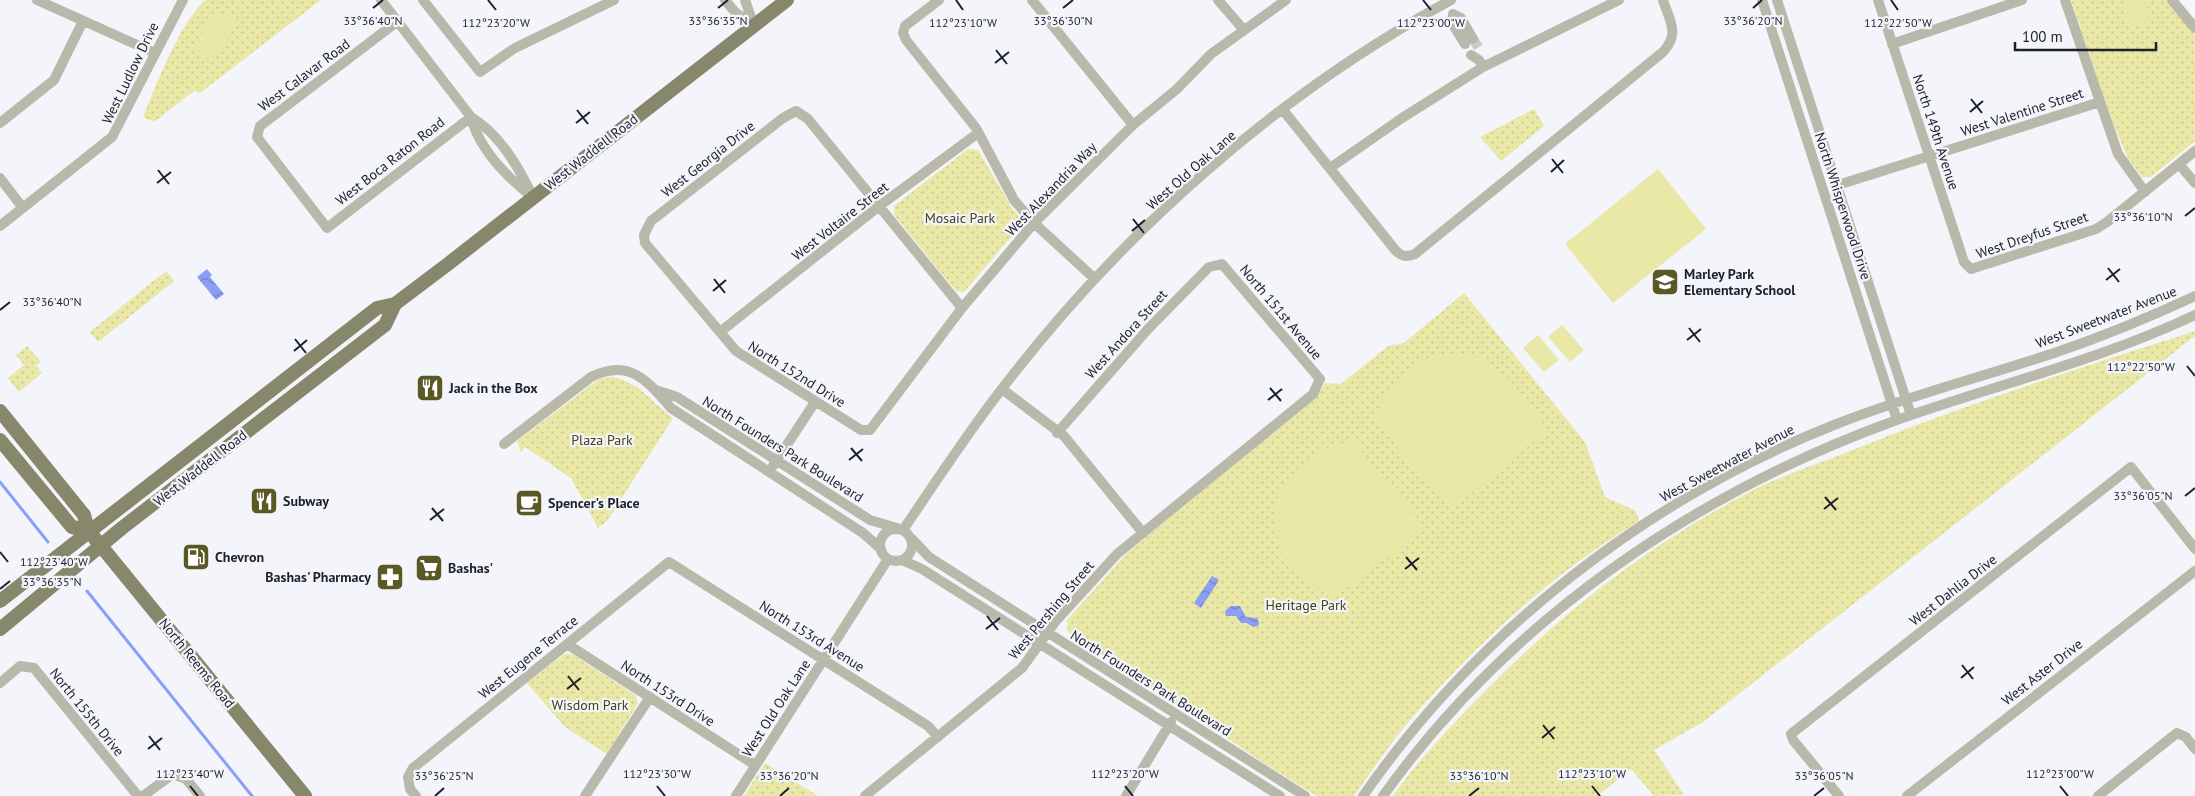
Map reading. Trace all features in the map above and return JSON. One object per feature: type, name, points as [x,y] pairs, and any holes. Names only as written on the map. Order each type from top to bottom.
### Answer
[{"type":"main road","name":"West Waddell Road","points":[[0,601],[88,530],[377,308],[395,304],[787,0]]},
{"type":"main road","name":"West Waddell Road","points":[[0,629],[101,546],[385,325],[395,304]]},
{"type":"main road","points":[[248,431],[274,398],[326,357],[335,341]]},
{"type":"main road","name":"North Reems Road","points":[[0,411],[84,515],[88,530],[305,796]]},
{"type":"main road","name":"North Reems Road","points":[[0,440],[72,527],[88,530]]},
{"type":"street","points":[[37,0],[154,53]]},
{"type":"street","name":"West Ludlow Drive","points":[[0,226],[112,137],[119,128],[154,53],[183,0]]},
{"type":"street","points":[[381,0],[471,117],[475,134],[509,177],[533,197]]},
{"type":"street","points":[[423,0],[480,72],[515,48],[614,0]]},
{"type":"street","points":[[725,0],[735,12],[754,26]]},
{"type":"street","points":[[744,0],[754,26]]},
{"type":"street","points":[[939,0],[905,26],[903,33],[907,42],[978,133],[1014,200],[1034,224],[1095,279]]},
{"type":"street","points":[[1032,0],[1133,125]]},
{"type":"street","points":[[1218,0],[1243,29]]},
{"type":"street","name":"West Alexandria Way","points":[[870,430],[962,308],[1034,224],[1133,125],[1177,89],[1211,54],[1243,29],[1286,0]]},
{"type":"street","points":[[1330,168],[1402,118],[1478,58],[1619,0]]},
{"type":"street","points":[[1283,110],[1396,251],[1401,256],[1408,257],[1416,254],[1663,52],[1672,42],[1674,35],[1663,0]]},
{"type":"street","name":"North Whisperwood Drive","points":[[1762,0],[1897,420]]},
{"type":"street","name":"North Whisperwood Drive","points":[[1777,0],[1911,415]]},
{"type":"street","name":"North 149th Avenue","points":[[1878,0],[1964,262],[1971,269]]},
{"type":"street","points":[[1892,44],[2022,0]]},
{"type":"street","points":[[2065,0],[2118,154],[2145,192]]},
{"type":"street","points":[[2172,0],[2195,28]]},
{"type":"street","points":[[1448,1],[1453,14],[1452,23],[1467,38]]},
{"type":"street","name":"West Old Oak Lane","points":[[900,529],[1002,389],[1115,257],[1214,165],[1283,110],[1352,61],[1448,1]]},
{"type":"street","points":[[0,123],[54,80],[83,21]]},
{"type":"street","name":"West Calavar Road","points":[[327,228],[257,137],[260,126],[398,21]]},
{"type":"street","name":"West Valentine Street","points":[[1838,185],[2100,102]]},
{"type":"street","name":"West Georgia Drive","points":[[644,235],[651,221],[783,118],[796,111],[808,120],[878,207]]},
{"type":"street","name":"West Boca Raton Road","points":[[327,228],[471,117]]},
{"type":"street","name":"West Voltaire Street","points":[[720,332],[878,207],[978,133]]},
{"type":"street","name":"West Dreyfus Street","points":[[1971,269],[2096,229],[2195,151]]},
{"type":"street","points":[[2179,164],[2195,183]]},
{"type":"street","points":[[0,178],[23,208]]},
{"type":"street","points":[[878,207],[962,308]]},
{"type":"street","name":"North 152nd Drive","points":[[644,235],[645,243],[736,351],[861,430],[870,430]]},
{"type":"street","name":"North 151st Avenue","points":[[1222,264],[1320,379]]},
{"type":"street","name":"West Andora Street","points":[[1057,433],[1148,328],[1209,267],[1222,264]]},
{"type":"street","name":"West Sweetwater Avenue","points":[[1363,796],[1402,742],[1464,673],[1529,611],[1598,556],[1664,512],[1756,460],[1834,425],[1892,404],[2091,340],[2195,296]]},
{"type":"street","name":"West Sweetwater Avenue","points":[[1383,796],[1419,750],[1475,688],[1542,623],[1608,570],[1685,519],[1736,490],[1815,452],[1911,415],[2115,350],[2195,315]]},
{"type":"street","name":"North Founders Park Boulevard","points":[[504,444],[591,377],[602,371],[629,370],[655,389],[671,408],[863,533],[880,549]]},
{"type":"street","name":"West Pershing Street","points":[[865,796],[1022,668],[1055,622],[1103,568],[1313,394],[1320,379]]},
{"type":"street","name":"North Founders Park Boulevard","points":[[655,389],[677,397],[870,520],[900,529]]},
{"type":"street","points":[[1002,389],[1057,433],[1064,436],[1143,533]]},
{"type":"street","points":[[769,472],[815,402]]},
{"type":"street","name":"West Dahlia Drive","points":[[1839,796],[1793,740],[1791,734],[2131,467],[2195,548]]},
{"type":"street","points":[[900,529],[912,539],[910,554],[902,560],[888,559],[880,549],[883,535],[900,529]]},
{"type":"street","name":"North Founders Park Boulevard","points":[[912,539],[924,554],[1304,796]]},
{"type":"street","name":"West Old Oak Lane","points":[[736,796],[888,559]]},
{"type":"street","name":"North Founders Park Boulevard","points":[[902,560],[922,569],[1280,796]]},
{"type":"street","name":"North 153rd Avenue","points":[[669,562],[928,726],[938,737]]},
{"type":"street","name":"West Eugene Terrace","points":[[416,796],[410,789],[408,777],[413,768],[669,562]]},
{"type":"street","name":"West Aster Drive","points":[[1907,796],[2195,571]]},
{"type":"street","name":"North 153rd Drive","points":[[567,644],[755,765]]},
{"type":"street","name":"North 155th Drive","points":[[0,683],[20,666],[34,668],[138,796]]},
{"type":"street","points":[[586,796],[650,698]]},
{"type":"street","points":[[1126,796],[1176,714]]},
{"type":"street","points":[[2098,796],[2177,733],[2186,737],[2195,749]]},
{"type":"street","points":[[143,796],[173,774],[186,779],[200,796]]},
{"type":"green space","points":[[206,0],[321,0],[200,93],[194,91],[154,122],[143,117],[178,38],[196,10]]},
{"type":"green space","points":[[2071,0],[2166,0],[2195,35],[2195,141],[2151,177],[2142,177],[2128,158],[2111,119]]},
{"type":"green space","points":[[2147,1],[2148,23],[2124,24],[2123,2]]},
{"type":"green space","points":[[216,10],[237,22],[214,62],[193,49]]},
{"type":"green space","points":[[1534,109],[1544,126],[1501,161],[1480,137]]},
{"type":"green space","name":"Mosaic Park","points":[[968,149],[978,150],[1012,208],[1021,219],[1017,230],[964,292],[956,291],[894,215],[894,206]]},
{"type":"green space","points":[[1658,169],[1706,229],[1613,303],[1565,244]]},
{"type":"green space","points":[[166,271],[174,281],[98,342],[90,332]]},
{"type":"green space","name":"Heritage Park","points":[[1464,293],[1585,442],[1605,497],[1636,511],[1639,521],[1546,587],[1489,637],[1410,720],[1354,796],[1317,796],[1270,767],[1068,632],[1067,620],[1128,552],[1316,397],[1325,383],[1341,384],[1388,346],[1404,343]]},
{"type":"green space","points":[[1562,325],[1584,350],[1570,362],[1548,337]]},
{"type":"green space","points":[[2195,331],[2195,336],[1703,722],[1654,750],[1684,795],[1654,796],[1631,769],[1597,796],[1393,796],[1448,730],[1484,692],[1545,634],[1608,582],[1641,558],[1711,513],[1772,481],[1931,419]]},
{"type":"green space","points":[[1538,335],[1559,360],[1544,372],[1523,348]]},
{"type":"green space","points":[[27,346],[41,362],[36,366],[42,373],[19,392],[8,378],[24,365],[16,355]]},
{"type":"green space","points":[[1443,354],[1473,356],[1482,358],[1490,363],[1519,390],[1547,431],[1457,505],[1447,505],[1375,421],[1387,394],[1407,371],[1426,359]]},
{"type":"green space","name":"Plaza Park","points":[[612,377],[638,388],[673,418],[607,521],[598,528],[571,478],[525,447],[521,453],[517,441],[599,379]]},
{"type":"green space","points":[[1352,440],[1423,525],[1422,532],[1334,597],[1314,586],[1298,572],[1281,551],[1273,520],[1280,488],[1302,464],[1322,449]]},
{"type":"green space","name":"Wisdom Park","points":[[564,654],[572,654],[635,695],[638,703],[607,754],[565,727],[527,683]]},
{"type":"green space","points":[[765,763],[818,796],[744,796]]},
{"type":"water","points":[[207,269],[212,275],[210,277],[224,294],[216,300],[197,277]]},
{"type":"water","points":[[1212,576],[1219,580],[1201,608],[1194,603]]},
{"type":"water","points":[[1231,606],[1240,606],[1246,617],[1257,618],[1258,626],[1253,627],[1247,623],[1241,623],[1236,616],[1226,616],[1225,611]]},
{"type":"waterway","points":[[0,482],[48,542]]},
{"type":"waterway","points":[[87,591],[252,796]]},
{"type":"tunnel","points":[[1473,39],[1480,50]]},
{"type":"place","name":"Marley Park Elementary School","points":[[1665,282]]},
{"type":"place","name":"Jack in the Box","points":[[430,388]]},
{"type":"place","name":"Subway","points":[[264,501]]},
{"type":"place","name":"Spencer's Place","points":[[529,503]]},
{"type":"place","name":"Chevron","points":[[196,557]]},
{"type":"place","name":"Bashas'","points":[[429,568]]},
{"type":"place","name":"Bashas' Pharmacy","points":[[390,577]]}]
